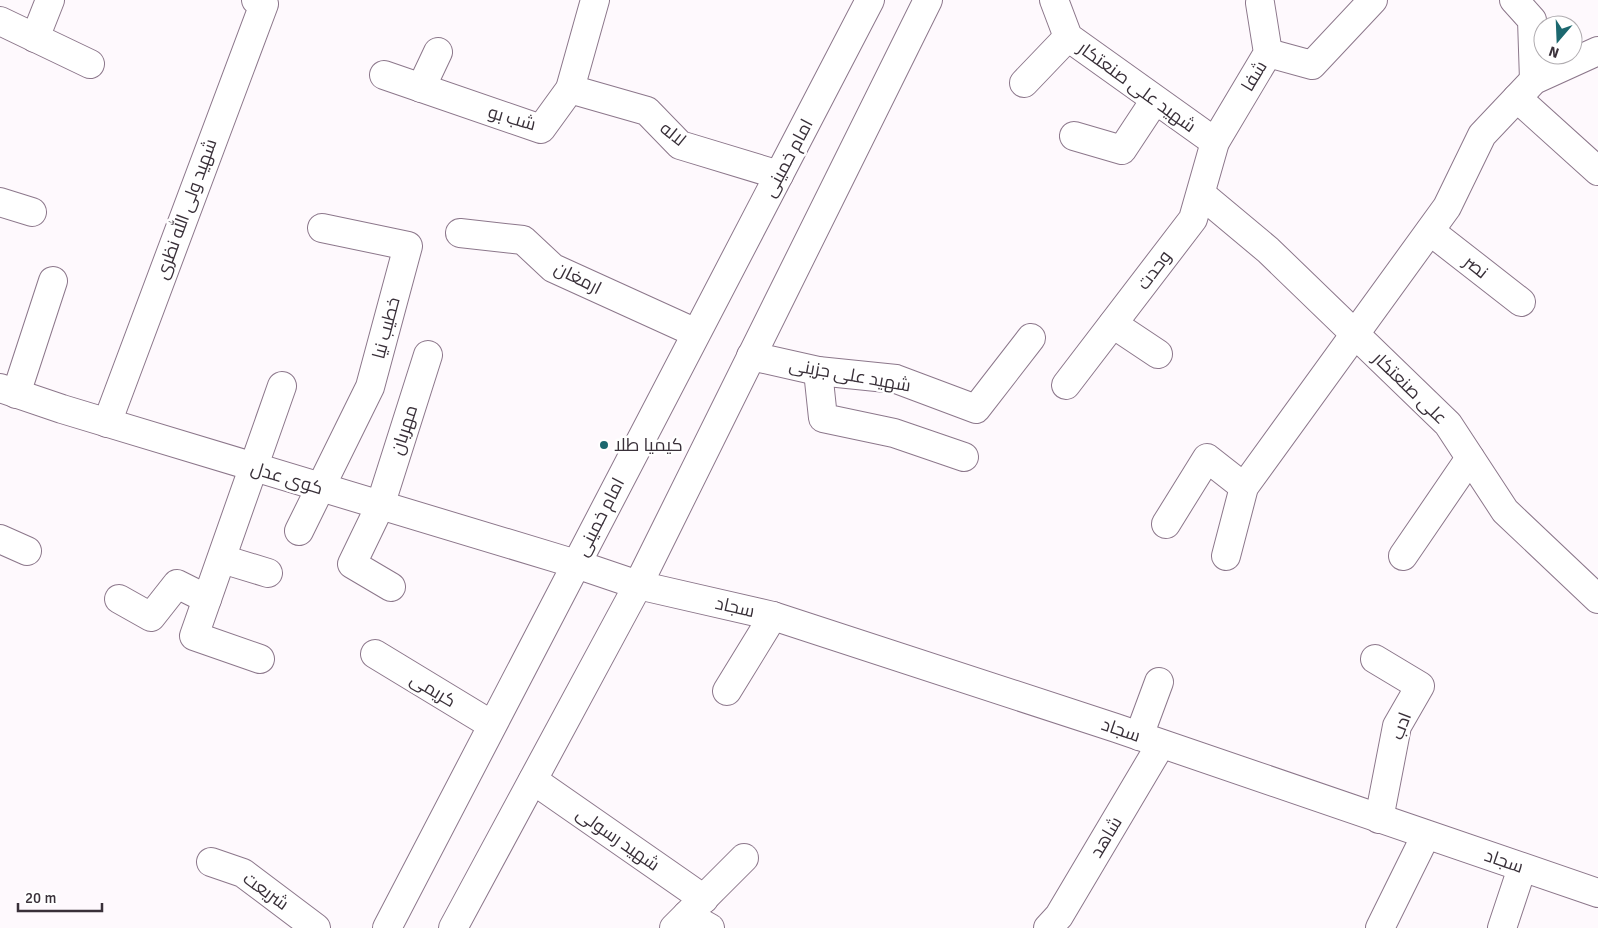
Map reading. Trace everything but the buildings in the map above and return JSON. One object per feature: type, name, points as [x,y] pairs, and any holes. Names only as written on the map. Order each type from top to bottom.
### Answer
[{"type":"street","points":[[36,38],[50,0]]},
{"type":"street","name":"شهید ولی الله نظری","points":[[107,423],[264,4],[256,0]]},
{"type":"street","name":"امام خمینی","points":[[387,928],[870,0]]},
{"type":"street","points":[[453,928],[638,585],[928,0]]},
{"type":"street","name":"شهید علی صنعتکار","points":[[1054,0],[1068,37],[1215,142]]},
{"type":"street","points":[[1268,53],[1312,65],[1373,0]]},
{"type":"street","points":[[1514,0],[1532,20],[1525,89],[1598,171]]},
{"type":"street","name":"شب بو","points":[[384,75],[541,129],[570,90],[589,2]]},
{"type":"street","name":"شفا","points":[[1215,142],[1268,53],[1260,3]]},
{"type":"street","points":[[0,21],[90,64]]},
{"type":"street","points":[[1024,84],[1068,37]]},
{"type":"street","points":[[1226,556],[1244,487],[1356,336],[1447,207],[1482,135],[1525,89],[1598,51]]},
{"type":"street","points":[[421,88],[438,52]]},
{"type":"street","name":"لاله","points":[[570,90],[647,111],[680,145],[779,175]]},
{"type":"street","points":[[1074,136],[1122,150],[1155,100]]},
{"type":"street","name":"وحدت","points":[[1066,385],[1193,219],[1215,142]]},
{"type":"street","name":"علی صنعتکار","points":[[1201,194],[1268,250],[1448,424],[1505,511],[1598,599]]},
{"type":"street","points":[[0,202],[32,212]]},
{"type":"street","name":"خطیب نیا","points":[[320,488],[370,387],[408,246],[322,228]]},
{"type":"street","name":"نصر","points":[[1430,231],[1521,302]]},
{"type":"street","name":"ارمغان","points":[[460,233],[523,240],[553,268],[696,333]]},
{"type":"street","points":[[8,391],[53,281]]},
{"type":"street","points":[[1113,324],[1158,354]]},
{"type":"street","name":"شهید علی جزینی","points":[[751,356],[818,371],[896,379],[976,409],[1031,338]]},
{"type":"street","name":"مهربان","points":[[391,587],[352,564],[380,506],[428,354]]},
{"type":"street","points":[[818,371],[823,418],[894,432],[964,457]]},
{"type":"street","points":[[260,659],[194,636],[282,386]]},
{"type":"street","name":"کوی عدل","points":[[8,391],[254,468],[576,564]]},
{"type":"street","points":[[1166,524],[1207,458],[1244,487]]},
{"type":"street","points":[[1403,556],[1470,458]]},
{"type":"street","points":[[299,532],[320,488]]},
{"type":"street","points":[[0,539],[27,551]]},
{"type":"street","points":[[222,559],[268,573]]},
{"type":"street","name":"سجاد","points":[[576,564],[638,585],[773,616],[1150,740],[1598,894]]},
{"type":"street","points":[[119,599],[151,617],[177,584],[207,599]]},
{"type":"street","points":[[727,691],[773,616]]},
{"type":"street","name":"کریمی","points":[[375,654],[492,725]]},
{"type":"street","name":"ادب","points":[[1375,659],[1420,686],[1397,726],[1379,819]]},
{"type":"street","points":[[1150,740],[1159,682]]},
{"type":"street","name":"شاهد","points":[[1048,928],[1059,916],[1150,740]]},
{"type":"street","name":"شهید رسولی","points":[[533,780],[694,918]]},
{"type":"street","points":[[1380,928],[1426,835]]},
{"type":"street","points":[[694,918],[744,858]]},
{"type":"street","name":"شریعت","points":[[211,862],[243,873],[316,928]]},
{"type":"street","points":[[1502,928],[1522,868]]},
{"type":"place","name":"کیمیا طلا","points":[[604,445]]}]
